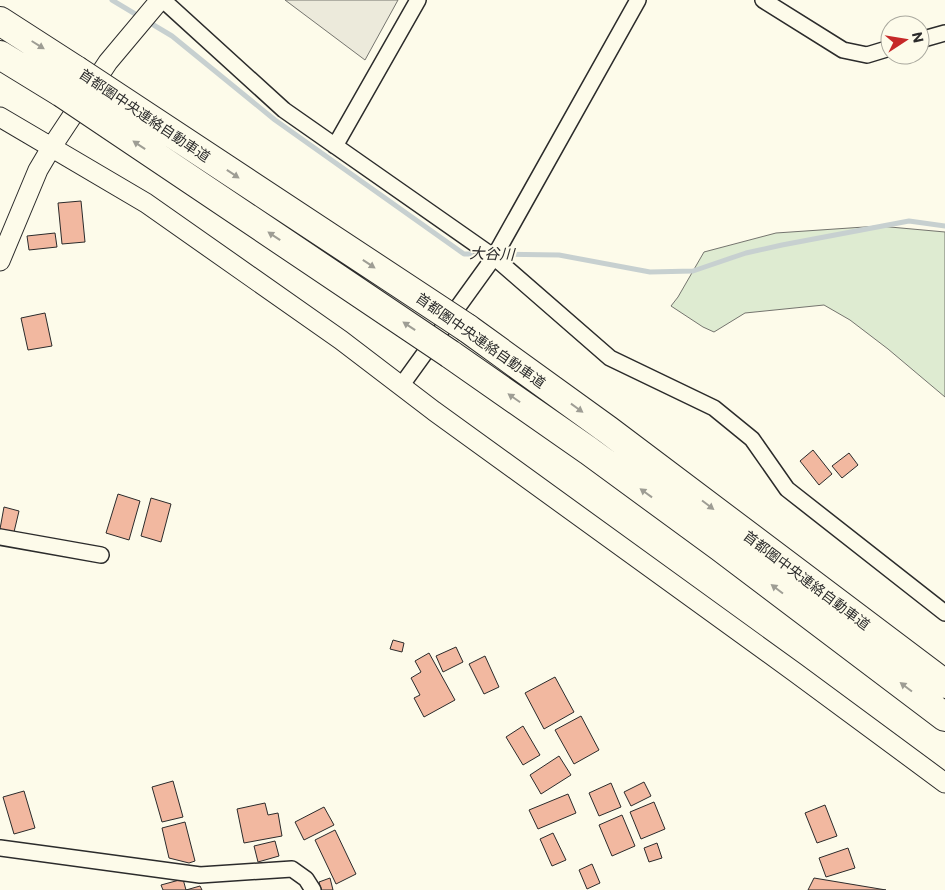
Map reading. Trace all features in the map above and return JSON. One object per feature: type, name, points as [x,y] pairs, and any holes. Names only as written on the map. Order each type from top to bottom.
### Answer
[{"type":"highway","name":"首都圏中央連絡自動車道","points":[[0,21],[467,328],[608,430],[945,684]]},
{"type":"highway","name":"首都圏中央連絡自動車道","points":[[0,55],[62,93],[450,354],[589,451],[720,546],[945,717]]},
{"type":"street","points":[[0,261],[38,170],[51,148],[108,62],[161,0],[284,110],[494,257],[610,358],[714,408],[752,440],[787,489],[945,612]]},
{"type":"street","points":[[335,146],[418,0]]},
{"type":"street","points":[[401,386],[494,257],[638,0]]},
{"type":"street","points":[[763,0],[842,50],[868,55],[880,51]]},
{"type":"street","points":[[930,37],[945,33]]},
{"type":"street","points":[[0,117],[146,203],[341,340],[401,386],[945,783]]},
{"type":"street","points":[[0,537],[101,555]]},
{"type":"street","points":[[0,848],[200,874],[292,869],[306,879],[313,890]]},
{"type":"green space","points":[[879,226],[945,232],[945,397],[850,320],[824,305],[745,313],[714,332],[671,306],[704,252],[776,233]]},
{"type":"shaded area","points":[[285,0],[398,0],[365,60]]},
{"type":"building","points":[[81,201],[85,242],[62,244],[58,203]]},
{"type":"building","points":[[55,233],[57,247],[29,250],[27,236]]},
{"type":"building","points":[[45,313],[52,346],[28,350],[21,318]]},
{"type":"building","points":[[813,450],[832,474],[819,485],[800,461]]},
{"type":"building","points":[[849,453],[858,465],[842,478],[832,466]]},
{"type":"building","points":[[118,494],[140,501],[129,540],[106,533]]},
{"type":"building","points":[[151,498],[171,504],[161,542],[141,536]]},
{"type":"building","points":[[4,507],[19,511],[14,532],[0,529]]},
{"type":"building","points":[[393,640],[404,643],[402,652],[390,649]]},
{"type":"building","points":[[456,647],[463,662],[443,672],[436,656]]},
{"type":"building","points":[[429,653],[455,700],[424,717],[414,698],[420,695],[411,678],[421,672],[415,661]]},
{"type":"building","points":[[485,656],[499,687],[484,694],[469,664]]},
{"type":"building","points":[[555,677],[574,712],[544,729],[525,693]]},
{"type":"building","points":[[581,716],[599,750],[574,764],[555,730]]},
{"type":"building","points":[[523,726],[540,755],[523,765],[506,737]]},
{"type":"building","points":[[559,756],[571,775],[541,794],[530,775]]},
{"type":"building","points":[[173,781],[183,817],[162,822],[152,787]]},
{"type":"building","points":[[644,782],[651,796],[631,806],[624,792]]},
{"type":"building","points":[[611,783],[621,807],[599,816],[589,793]]},
{"type":"building","points":[[24,791],[35,828],[14,834],[3,797]]},
{"type":"building","points":[[568,794],[576,813],[538,829],[529,810]]},
{"type":"building","points":[[654,802],[665,829],[641,839],[630,812]]},
{"type":"building","points":[[265,803],[268,815],[278,813],[282,836],[244,843],[237,809]]},
{"type":"building","points":[[825,805],[837,836],[817,843],[805,813]]},
{"type":"building","points":[[324,807],[334,825],[304,840],[295,822]]},
{"type":"building","points":[[622,815],[635,846],[612,856],[599,825]]},
{"type":"building","points":[[185,822],[195,861],[189,863],[169,858],[162,828]]},
{"type":"building","points":[[335,830],[356,874],[336,884],[315,840]]},
{"type":"building","points":[[553,833],[566,860],[552,866],[540,839]]},
{"type":"building","points":[[275,841],[279,856],[258,862],[254,846]]},
{"type":"building","points":[[657,843],[662,858],[649,862],[644,848]]},
{"type":"building","points":[[848,848],[855,868],[826,877],[819,858]]},
{"type":"building","points":[[592,864],[600,883],[587,889],[579,870]]},
{"type":"building","points":[[330,878],[333,890],[321,890],[319,882]]},
{"type":"building","points":[[814,878],[886,890],[808,890]]},
{"type":"building","points":[[183,879],[186,890],[163,890],[161,885]]},
{"type":"building","points":[[200,886],[202,890],[186,890]]},
{"type":"waterway","name":"大谷川","points":[[112,0],[172,36],[275,120],[464,254],[481,254]]},
{"type":"waterway","name":"大谷川","points":[[497,254],[559,255],[650,272],[693,271],[746,253],[909,221],[945,226]]}]
